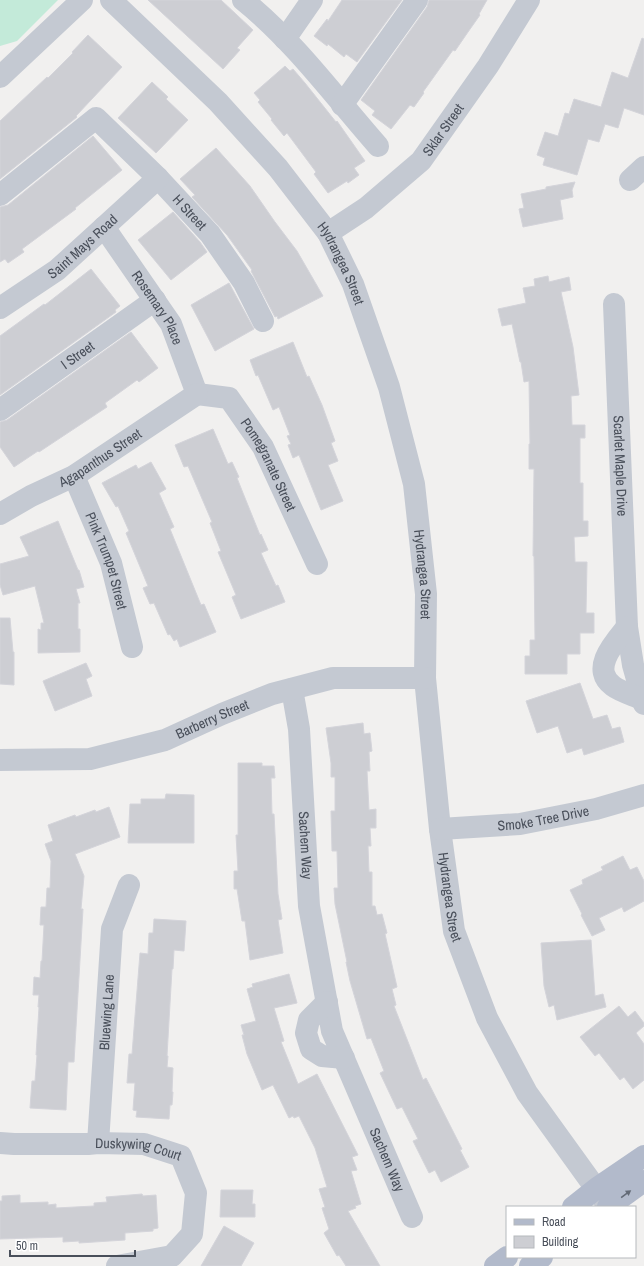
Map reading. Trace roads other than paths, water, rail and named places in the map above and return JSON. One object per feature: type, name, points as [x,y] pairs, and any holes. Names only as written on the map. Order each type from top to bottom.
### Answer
[{"type":"main road","points":[[574,1206],[597,1188],[644,1156]]},
{"type":"main road","points":[[610,1206],[644,1181]]},
{"type":"main road","points":[[495,1266],[506,1258]]},
{"type":"main road","points":[[530,1266],[541,1258]]},
{"type":"street","points":[[0,77],[82,0]]},
{"type":"street","name":"Hydrangea Street","points":[[111,0],[218,102],[278,168],[328,233],[353,284],[389,387],[414,484],[426,594],[425,678],[440,829],[454,931],[487,1018],[527,1093],[597,1188],[608,1206]]},
{"type":"street","points":[[243,0],[285,39],[314,70],[378,146]]},
{"type":"street","points":[[285,39],[312,0]]},
{"type":"street","points":[[342,105],[417,0]]},
{"type":"street","name":"Sklar Street","points":[[328,233],[366,208],[421,161],[488,66],[529,0]]},
{"type":"street","name":"H Street","points":[[0,195],[96,118],[158,178],[210,234],[244,283],[263,321]]},
{"type":"street","name":"Saint Mays Road","points":[[0,308],[57,270],[158,178]]},
{"type":"street","name":"Rosemary Place","points":[[104,227],[171,324],[196,394]]},
{"type":"street","name":"I Street","points":[[0,410],[155,300]]},
{"type":"street","name":"Scarlet Maple Drive","points":[[614,304],[626,627],[633,665],[643,701]]},
{"type":"street","name":"Agapanthus Street","points":[[0,514],[31,496],[74,476],[196,394]]},
{"type":"street","name":"Pomegranate Street","points":[[196,394],[229,398],[263,447],[318,564]]},
{"type":"street","name":"Pink Trumpet Street","points":[[74,476],[111,563],[132,647]]},
{"type":"street","name":"Scarlet Maple Drive","points":[[626,627],[610,649],[605,659],[604,674],[614,687],[643,701]]},
{"type":"street","name":"Barberry Street","points":[[0,760],[90,759],[165,740],[222,714],[272,694],[333,678],[425,678]]},
{"type":"street","name":"Sachem Way","points":[[292,689],[299,729],[309,906],[332,1031],[412,1217]]},
{"type":"street","name":"Smoke Tree Drive","points":[[440,829],[520,824],[596,809],[644,794]]},
{"type":"street","name":"Bluewing Lane","points":[[98,1143],[112,930],[130,885]]},
{"type":"street","name":"Duskywing Court","points":[[0,1143],[144,1144],[181,1156],[196,1193],[192,1234],[172,1256],[117,1266]]}]
